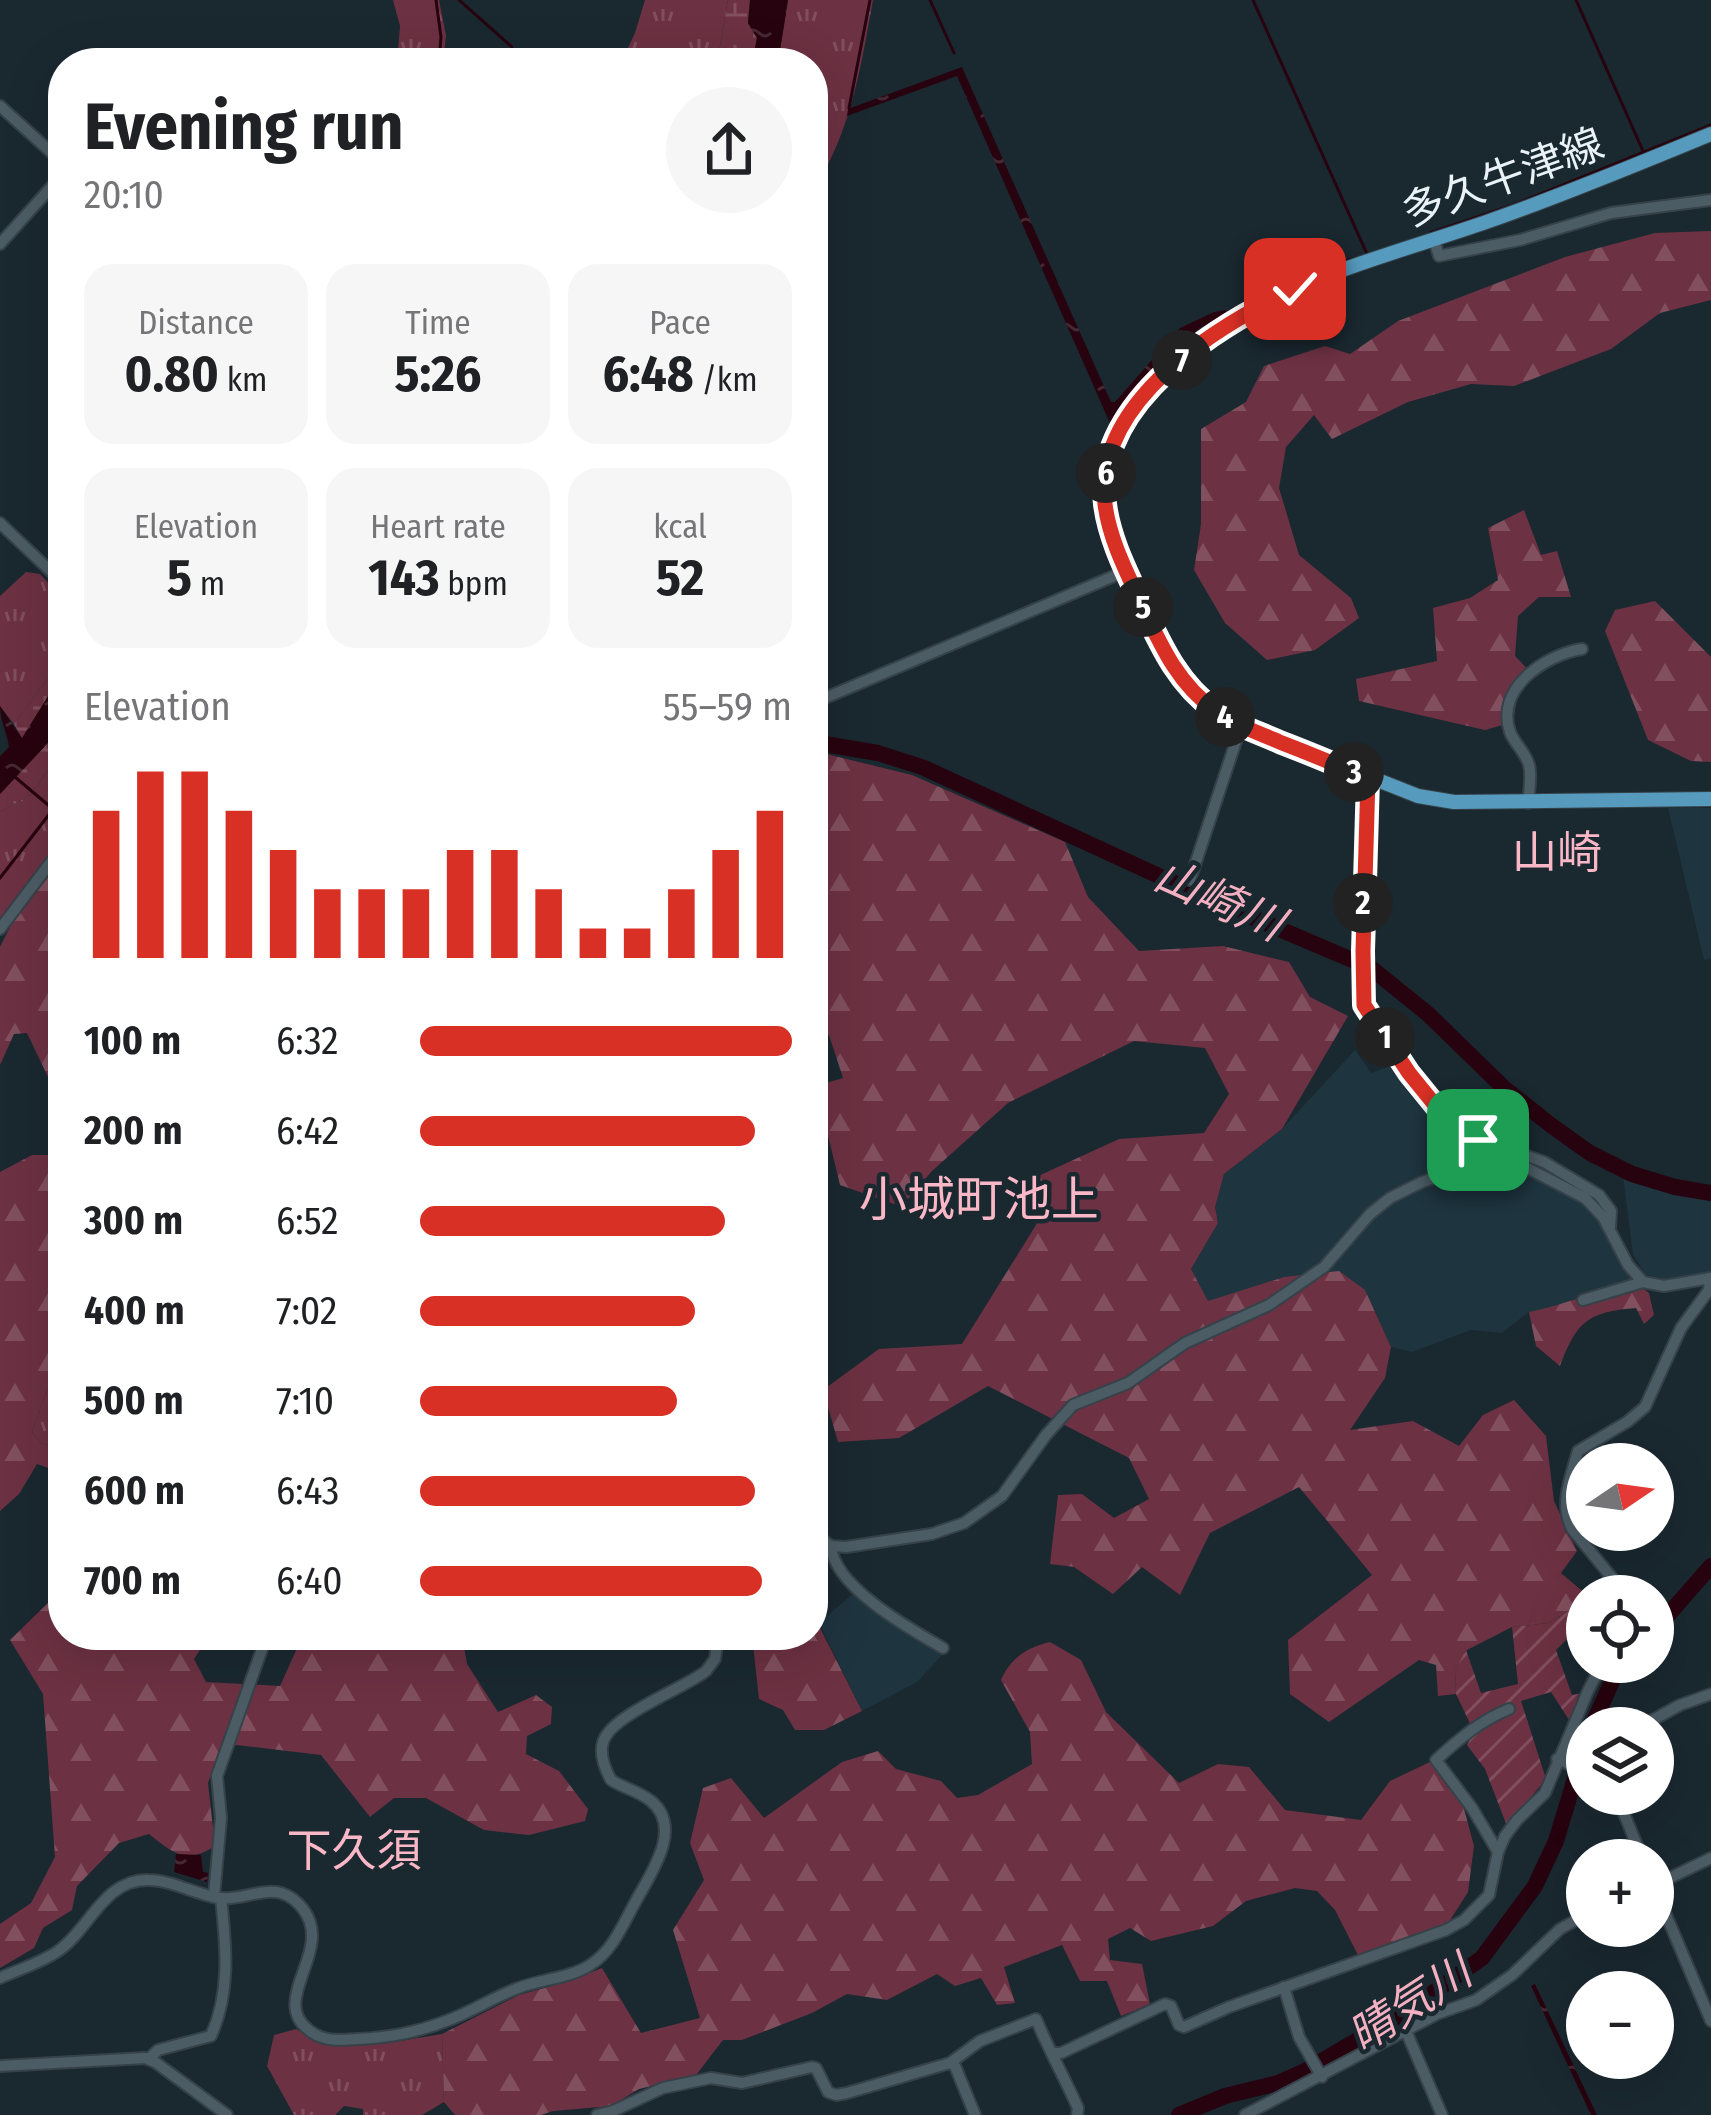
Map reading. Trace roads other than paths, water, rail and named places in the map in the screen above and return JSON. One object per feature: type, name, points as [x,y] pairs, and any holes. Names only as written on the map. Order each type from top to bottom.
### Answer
[{"type":"main road","name":"多久牛津線","points":[[1711,134],[1529,206],[1325,278],[1234,320],[1143,396],[1116,437],[1106,473],[1105,502],[1126,571],[1164,652],[1196,695],[1241,726],[1418,796],[1454,802],[1711,799]]},
{"type":"street","points":[[0,106],[48,150]]},
{"type":"street","points":[[0,244],[48,191]]},
{"type":"street","points":[[1434,240],[1439,256],[1520,240],[1611,214],[1711,200]]},
{"type":"street","points":[[0,523],[48,569]]},
{"type":"street","points":[[828,697],[1126,571]]},
{"type":"street","points":[[1528,803],[1529,764],[1510,733],[1507,714],[1513,696],[1528,674],[1546,660],[1582,650]]},
{"type":"street","points":[[1190,880],[1241,726]]},
{"type":"street","points":[[1368,778],[1362,998],[1368,1012],[1409,1073],[1467,1134],[1544,1162],[1598,1195],[1611,1211],[1610,1227]]},
{"type":"street","points":[[0,929],[48,865]]},
{"type":"street","points":[[828,1544],[857,1546],[932,1534],[980,1514],[1002,1496],[1072,1405],[1112,1391],[1185,1343],[1269,1305],[1324,1267],[1390,1198],[1457,1170],[1493,1164],[1526,1167],[1586,1198],[1610,1227],[1642,1282]]},
{"type":"street","points":[[1583,1300],[1642,1282],[1664,1286],[1710,1278],[1709,1290],[1681,1328],[1645,1407],[1578,1451],[1567,1494],[1567,1520],[1610,1575]]},
{"type":"street","points":[[831,1546],[834,1563],[851,1585],[943,1648]]},
{"type":"street","points":[[149,2060],[158,2050],[211,2036],[214,2029],[228,1964],[218,1898],[221,1818],[217,1776],[262,1650]]},
{"type":"street","points":[[0,1978],[61,1949],[98,1906],[127,1884],[153,1880],[218,1898],[277,1892],[296,1900],[314,1932],[296,1989],[296,2008],[302,2024],[326,2039],[379,2038],[416,2031],[513,1990],[576,1972],[592,1964],[617,1936],[665,1836],[663,1816],[652,1801],[611,1780],[603,1742],[622,1720],[706,1671],[716,1650]]},
{"type":"street","points":[[1054,2053],[1166,2004],[1184,2027],[1464,1920],[1490,1895],[1505,1836],[1545,1793],[1594,1683]]},
{"type":"street","points":[[1674,1709],[1711,1694]]},
{"type":"street","points":[[1498,1852],[1436,1760],[1487,1718],[1509,1708]]},
{"type":"street","points":[[1557,1759],[1566,1763]]},
{"type":"street","points":[[1674,1875],[1711,1858]]},
{"type":"street","points":[[1251,2114],[1406,2031],[1476,2000],[1512,1975],[1566,1926]]},
{"type":"street","points":[[1674,1934],[1711,2021]]},
{"type":"street","points":[[1284,1987],[1299,2037],[1322,2077]]},
{"type":"street","points":[[597,2115],[663,2088],[711,2078],[742,2083],[812,2067],[828,2092],[836,2095],[950,2063],[980,2041],[1036,2019],[1078,2108],[1077,2115]]},
{"type":"street","points":[[1406,2031],[1442,2115]]},
{"type":"street","points":[[0,2066],[149,2060],[227,2115]]},
{"type":"street","points":[[950,2063],[975,2115]]},
{"type":"water","points":[[750,0],[788,0],[780,48],[755,48],[757,38],[748,23]]},
{"type":"water","points":[[962,67],[1111,402],[1180,328],[1225,310],[1227,315],[1211,327],[1203,326],[1171,352],[1170,361],[1137,391],[1113,422],[957,76],[847,116],[848,109]]},
{"type":"water","points":[[48,696],[48,743],[0,794],[0,756],[9,747],[0,706],[22,738]]},
{"type":"water","points":[[176,1854],[201,1855],[207,1882],[174,1872]]},
{"type":"water","points":[[1535,1984],[1566,2050],[1566,2061],[1531,1986]]},
{"type":"water","points":[[1574,2079],[1580,2079],[1597,2115],[1591,2115]]},
{"type":"waterway","points":[[436,0],[440,48]]},
{"type":"waterway","points":[[459,0],[512,47]]},
{"type":"waterway","points":[[849,108],[870,0]]},
{"type":"waterway","points":[[930,0],[954,53]]},
{"type":"waterway","points":[[1253,0],[1367,254]]},
{"type":"waterway","points":[[1576,0],[1643,151]]},
{"type":"waterway","points":[[1430,233],[1513,205],[1711,125]]},
{"type":"waterway","points":[[1225,314],[1303,271],[1353,259]]},
{"type":"waterway","name":"山崎川","points":[[828,745],[922,767],[1371,968],[1428,1014],[1504,1088],[1590,1153],[1632,1174],[1711,1193]]},
{"type":"waterway","points":[[15,777],[48,805]]},
{"type":"waterway","points":[[0,878],[48,816]]},
{"type":"waterway","name":"晴気川","points":[[1674,1608],[1711,1566]]},
{"type":"waterway","name":"晴気川","points":[[1600,1707],[1611,1683]]},
{"type":"waterway","name":"晴気川","points":[[1179,2115],[1305,2071],[1410,2009],[1482,1958],[1535,1886],[1566,1808]]},
{"type":"district","name":"山崎","points":[[1557,853]]},
{"type":"district","name":"小城町池上","points":[[979,1200]]},
{"type":"district","name":"下久須","points":[[354,1851]]}]
